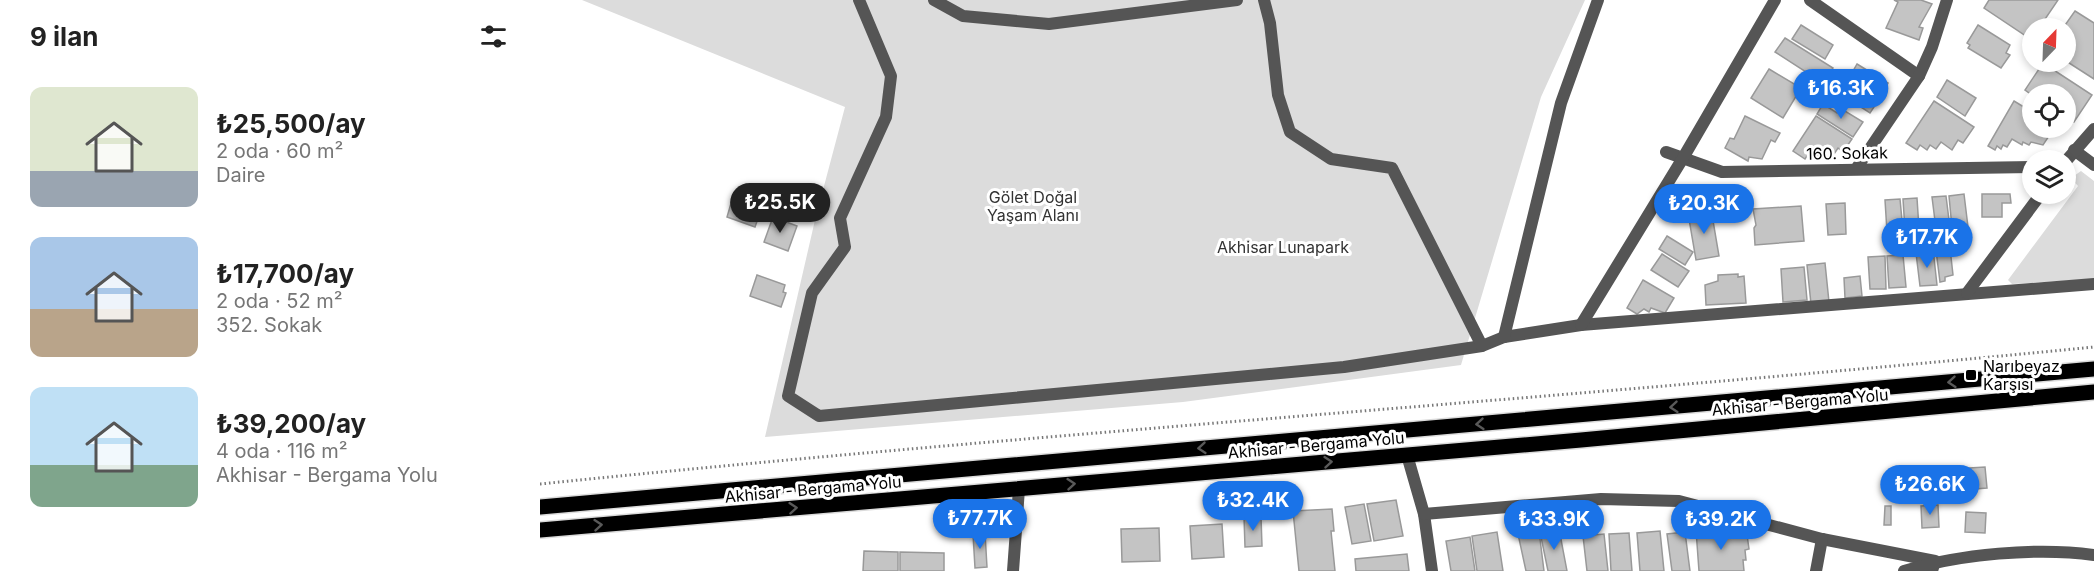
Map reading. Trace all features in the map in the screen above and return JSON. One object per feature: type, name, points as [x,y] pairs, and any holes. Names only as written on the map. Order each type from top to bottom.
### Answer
[{"type":"main road","name":"Akhisar - Bergama Yolu","points":[[540,507],[2094,369]]},
{"type":"main road","name":"Akhisar - Bergama Yolu","points":[[540,530],[1407,455],[2094,392]]},
{"type":"street","points":[[859,0],[891,76],[886,117],[840,218],[845,247],[812,293],[788,396],[819,416],[1344,367],[1482,346],[1504,337],[1581,325],[2094,284]]},
{"type":"street","points":[[934,0],[963,16],[1049,24],[1237,0]]},
{"type":"street","points":[[1264,0],[1270,23],[1278,94],[1290,132],[1331,159],[1392,168],[1482,346]]},
{"type":"street","points":[[1504,337],[1561,103],[1598,0]]},
{"type":"street","points":[[1581,325],[1683,158],[1775,0]]},
{"type":"street","points":[[1810,0],[1919,76]]},
{"type":"street","points":[[1856,169],[1919,76],[1932,47],[1947,0]]},
{"type":"street","points":[[2074,150],[2094,129]]},
{"type":"street","name":"160. Sokak","points":[[1666,152],[1722,172],[2022,166]]},
{"type":"street","points":[[2076,152],[2094,165]]},
{"type":"street","points":[[1967,293],[2034,204]]},
{"type":"street","points":[[1407,455],[1424,514],[1432,571]]},
{"type":"street","points":[[1013,571],[1019,489]]},
{"type":"street","points":[[1424,514],[1601,500],[1678,501],[1934,566]]},
{"type":"street","points":[[1816,571],[1822,539]]},
{"type":"street","points":[[1904,571],[2060,550],[2094,555]]},
{"type":"path","points":[[540,484],[746,464],[1820,374],[2094,347]]},
{"type":"green space","name":"Gölet Doğal Yaşam Alanı","points":[[582,0],[1585,0],[1541,97],[1461,365],[1183,402],[765,437],[815,220],[845,107]]},
{"type":"green space","points":[[2081,171],[2094,181],[2094,279],[2012,284],[2008,280],[2065,204],[2076,204],[2078,186],[2076,174]]},
{"type":"building","points":[[1894,0],[1921,0],[1932,4],[1919,27],[1923,28],[1919,40],[1886,28],[1898,2]]},
{"type":"building","points":[[1989,0],[2058,0],[2046,18],[2022,18],[2022,33],[1984,8]]},
{"type":"building","points":[[2075,11],[2094,23],[2094,79],[2076,67],[2076,18],[2070,18]]},
{"type":"building","points":[[1801,25],[1833,45],[1825,59],[1792,39]]},
{"type":"building","points":[[1978,25],[2010,45],[2006,53],[2010,55],[2001,68],[1968,48],[1970,45],[1967,43]]},
{"type":"building","points":[[1785,38],[1833,68],[1823,83],[1775,52]]},
{"type":"building","points":[[1857,64],[1888,83],[1880,98],[1848,80]]},
{"type":"building","points":[[1769,69],[1801,88],[1783,118],[1751,98]]},
{"type":"building","points":[[2037,72],[2057,72],[2075,84],[2029,84]]},
{"type":"building","points":[[1840,77],[1878,101],[1870,113],[1833,89]]},
{"type":"building","points":[[1947,80],[1976,98],[1965,116],[1937,97]]},
{"type":"building","points":[[2076,85],[2092,95],[2076,119]]},
{"type":"building","points":[[1934,101],[1974,127],[1963,143],[1958,140],[1952,150],[1941,142],[1936,149],[1930,145],[1927,150],[1920,145],[1917,150],[1906,143]]},
{"type":"building","points":[[2014,101],[2022,106],[2022,138],[2048,138],[2043,145],[2031,142],[2029,145],[2023,142],[2022,145],[2012,139],[2007,147],[2003,145],[2001,149],[1997,146],[1995,150],[1988,146]]},
{"type":"building","points":[[1823,104],[1837,113],[1840,108],[1863,122],[1853,137],[1817,114]]},
{"type":"building","points":[[1745,116],[1780,133],[1775,142],[1771,140],[1762,159],[1749,157],[1748,161],[1725,148],[1730,138],[1734,139]]},
{"type":"building","points":[[1816,116],[1852,139],[1843,152],[1838,148],[1832,157],[1822,151],[1818,158],[1809,153],[1805,159],[1793,151]]},
{"type":"building","points":[[1964,194],[1968,227],[1952,228],[1949,196]]},
{"type":"building","points":[[1982,194],[2010,194],[2011,203],[2002,203],[2002,217],[1982,217]]},
{"type":"building","points":[[1946,196],[1950,228],[1936,229],[1932,197]]},
{"type":"building","points":[[1917,198],[1919,229],[1905,230],[1903,199]]},
{"type":"building","points":[[1900,199],[1903,231],[1887,232],[1885,200]]},
{"type":"building","points":[[732,200],[761,210],[755,227],[727,217]]},
{"type":"building","points":[[1845,203],[1846,234],[1828,235],[1826,204]]},
{"type":"building","points":[[1801,206],[1804,241],[1755,245],[1754,228],[1756,225],[1753,209]]},
{"type":"building","points":[[1711,209],[1719,256],[1696,260],[1688,213]]},
{"type":"building","points":[[773,217],[797,226],[788,251],[764,242]]},
{"type":"building","points":[[1667,236],[1693,252],[1685,265],[1659,249]]},
{"type":"building","points":[[1950,248],[1953,275],[1945,277],[1945,281],[1940,282],[1936,250]]},
{"type":"building","points":[[1933,249],[1937,285],[1920,286],[1916,253],[1933,252]]},
{"type":"building","points":[[1662,254],[1689,271],[1678,287],[1651,270]]},
{"type":"building","points":[[1903,255],[1906,287],[1889,288],[1887,256]]},
{"type":"building","points":[[1885,256],[1886,289],[1870,289],[1868,257]]},
{"type":"building","points":[[1825,263],[1829,302],[1811,304],[1807,265]]},
{"type":"building","points":[[1804,267],[1807,300],[1783,302],[1781,269]]},
{"type":"building","points":[[1738,274],[1738,277],[1744,276],[1746,303],[1706,305],[1705,285],[1718,281],[1718,275]]},
{"type":"building","points":[[757,275],[785,285],[783,292],[786,293],[781,307],[750,296]]},
{"type":"building","points":[[1860,276],[1862,296],[1845,298],[1844,278]]},
{"type":"building","points":[[1643,280],[1674,298],[1665,313],[1651,308],[1649,312],[1644,309],[1637,314],[1627,308]]},
{"type":"building","points":[[1985,467],[1987,488],[1937,492],[1936,470]]},
{"type":"building","points":[[1396,500],[1403,536],[1374,541],[1367,504]]},
{"type":"building","points":[[1364,504],[1371,541],[1352,544],[1345,507]]},
{"type":"building","points":[[1938,505],[1939,527],[1922,528],[1921,506]]},
{"type":"building","points":[[1885,506],[1891,506],[1891,525],[1884,525]]},
{"type":"building","points":[[1332,509],[1334,531],[1331,531],[1335,571],[1299,571],[1293,511]]},
{"type":"building","points":[[1966,512],[1986,513],[1985,533],[1965,532]]},
{"type":"building","points":[[1244,517],[1261,517],[1262,546],[1245,547]]},
{"type":"building","points":[[1222,524],[1224,557],[1192,559],[1190,526]]},
{"type":"building","points":[[1159,528],[1160,561],[1122,562],[1121,529]]},
{"type":"building","points":[[1559,529],[1567,571],[1548,571],[1540,532]]},
{"type":"building","points":[[1707,529],[1707,533],[1721,531],[1722,535],[1747,535],[1749,549],[1745,550],[1744,571],[1699,571],[1696,530]]},
{"type":"building","points":[[1539,531],[1544,571],[1526,571],[1518,534]]},
{"type":"building","points":[[1660,531],[1664,571],[1640,571],[1637,533]]},
{"type":"building","points":[[1497,532],[1503,571],[1477,571],[1472,536]]},
{"type":"building","points":[[1685,532],[1690,571],[1672,571],[1667,534]]},
{"type":"building","points":[[985,533],[987,567],[975,568],[973,534]]},
{"type":"building","points":[[1629,533],[1632,571],[1611,571],[1609,534]]},
{"type":"building","points":[[1604,534],[1608,571],[1587,571],[1583,536]]},
{"type":"building","points":[[1470,537],[1475,571],[1451,571],[1446,541]]},
{"type":"building","points":[[864,551],[898,552],[898,571],[863,571]]},
{"type":"building","points":[[900,552],[944,553],[944,571],[900,571]]},
{"type":"building","points":[[1407,554],[1409,571],[1356,571],[1355,559]]},
{"type":"place","name":"Narıbeyaz Karşısı","points":[[1971,375]]},
{"type":"park label","name":"Akhisar Lunapark","points":[[1283,247]]}]
